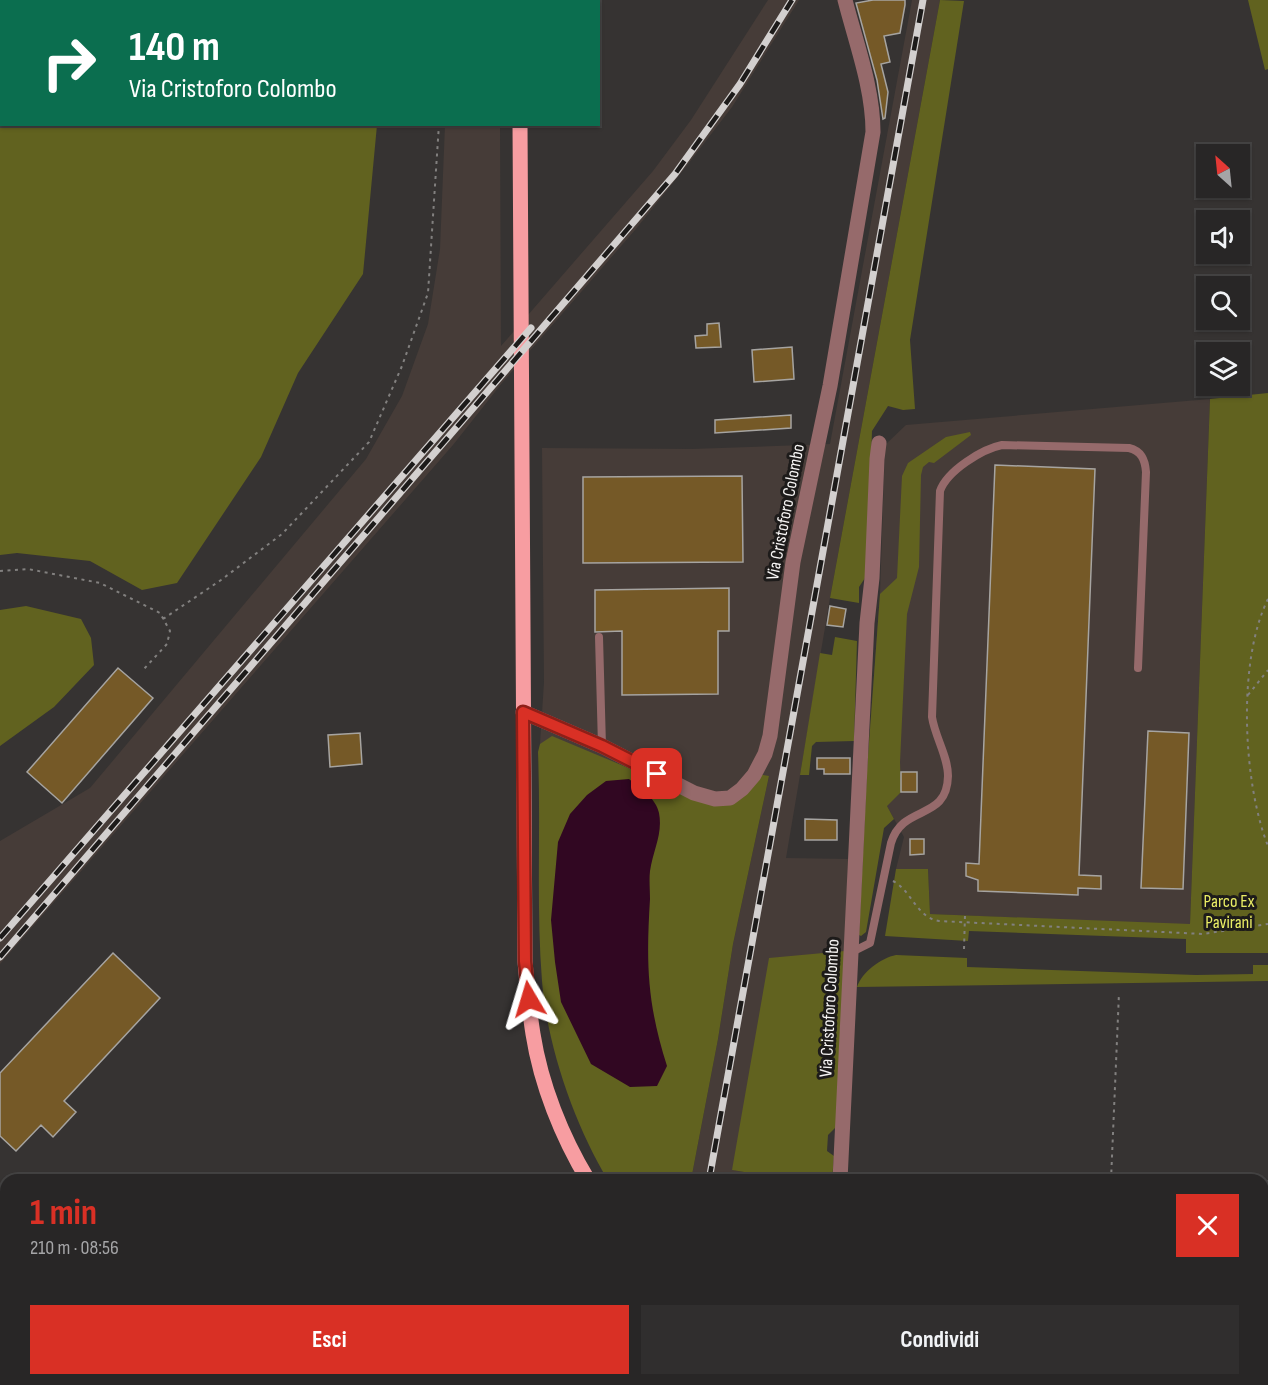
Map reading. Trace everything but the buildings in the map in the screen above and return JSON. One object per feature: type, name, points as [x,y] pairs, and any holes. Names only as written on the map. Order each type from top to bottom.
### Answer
[{"type":"main road","points":[[519,126],[525,961],[533,1036],[551,1100],[566,1139],[585,1174]]},
{"type":"street","name":"Via Cristoforo Colombo","points":[[523,712],[602,746],[694,793],[715,799],[730,798],[742,789],[754,775],[765,754],[773,716],[793,562],[830,386],[873,132],[873,115],[866,81],[845,0]]},
{"type":"street","name":"Via Cristoforo Colombo","points":[[840,1174],[867,623],[872,578],[879,443]]},
{"type":"lane","points":[[852,952],[870,944],[891,843],[896,832],[907,820],[939,804],[945,797],[947,788],[946,760],[934,729],[932,717],[940,491],[953,472],[987,450],[1002,445],[1137,450],[1143,456],[1146,472],[1138,668]]},
{"type":"lane","points":[[599,637],[602,746]]},
{"type":"path","points":[[163,619],[221,580],[282,534],[369,442],[402,366],[428,293],[439,126]]},
{"type":"path","points":[[0,571],[28,569],[100,583],[160,613],[170,631],[167,644],[143,670]]},
{"type":"path","points":[[1268,599],[1257,632],[1248,695],[1247,740],[1257,806],[1268,846]]},
{"type":"path","points":[[1248,695],[1268,670]]},
{"type":"path","points":[[885,878],[899,884],[929,918],[939,921],[1203,934],[1268,924]]},
{"type":"path","points":[[964,949],[965,915]]},
{"type":"path","points":[[1111,1174],[1119,993]]},
{"type":"shaded area","points":[[768,0],[799,0],[732,107],[635,230],[502,383],[453,445],[0,964],[0,841],[90,788],[366,459],[402,396],[428,324],[440,249],[445,126],[500,126],[501,346],[653,171],[691,120]]},
{"type":"shaded area","points":[[912,0],[940,0],[830,598],[786,858],[848,859],[845,951],[732,1170],[756,1174],[692,1174],[718,1039],[733,944],[769,776],[732,803],[540,744],[544,682],[542,448],[692,449],[830,444]]},
{"type":"shaded area","points":[[1210,399],[1190,925],[930,914],[928,869],[896,869],[904,837],[867,770],[880,594],[885,445],[906,425]]},
{"type":"shaded area","points":[[629,779],[655,803],[660,821],[650,871],[648,944],[652,1003],[667,1066],[657,1086],[630,1087],[591,1064],[561,1002],[551,920],[558,842],[570,814],[587,795],[606,781]]},
{"type":"green space","points":[[940,0],[964,1],[910,340],[915,409],[903,410],[888,406],[872,431],[867,575],[859,587],[859,603],[830,598]]},
{"type":"green space","points":[[1248,0],[1268,0],[1268,69],[1265,70]]},
{"type":"green space","points":[[0,126],[377,126],[363,274],[298,373],[261,457],[177,583],[142,590],[90,561],[17,553],[0,555]]},
{"type":"green space","name":"Parco Ex Pavirani","points":[[1268,393],[1268,953],[1186,953],[1186,939],[969,931],[968,941],[885,936],[896,869],[928,869],[930,914],[1190,924],[1210,399]]},
{"type":"green space","points":[[970,432],[971,435],[934,463],[929,462],[923,467],[921,475],[919,567],[907,614],[900,762],[901,792],[887,806],[894,819],[884,828],[866,932],[861,936],[859,935],[867,770],[880,594],[897,578],[902,476],[908,463],[946,437]]},
{"type":"green space","points":[[26,606],[81,619],[91,638],[94,665],[54,707],[0,746],[0,610]]},
{"type":"green space","points":[[835,637],[857,641],[854,741],[816,742],[812,746],[809,775],[800,775],[820,653],[832,655]]},
{"type":"green space","points":[[552,736],[712,803],[758,774],[769,776],[733,944],[718,1039],[692,1174],[605,1174],[584,1135],[564,1085],[550,1032],[542,981],[539,895],[538,752],[540,744]]},
{"type":"green space","points":[[845,951],[836,1127],[828,1135],[827,1151],[834,1156],[832,1174],[756,1174],[732,1170],[769,958]]},
{"type":"green space","points":[[896,955],[967,958],[967,967],[1196,975],[1253,974],[1253,965],[1268,965],[1268,981],[857,987],[859,981],[873,966]]},
{"type":"railway","points":[[0,957],[675,174],[740,84],[792,0]]},
{"type":"railway","points":[[710,1174],[923,0]]},
{"type":"railway","points":[[0,938],[531,328]]},
{"type":"route","points":[[529,999],[525,961],[523,712],[602,746],[657,774]]}]
